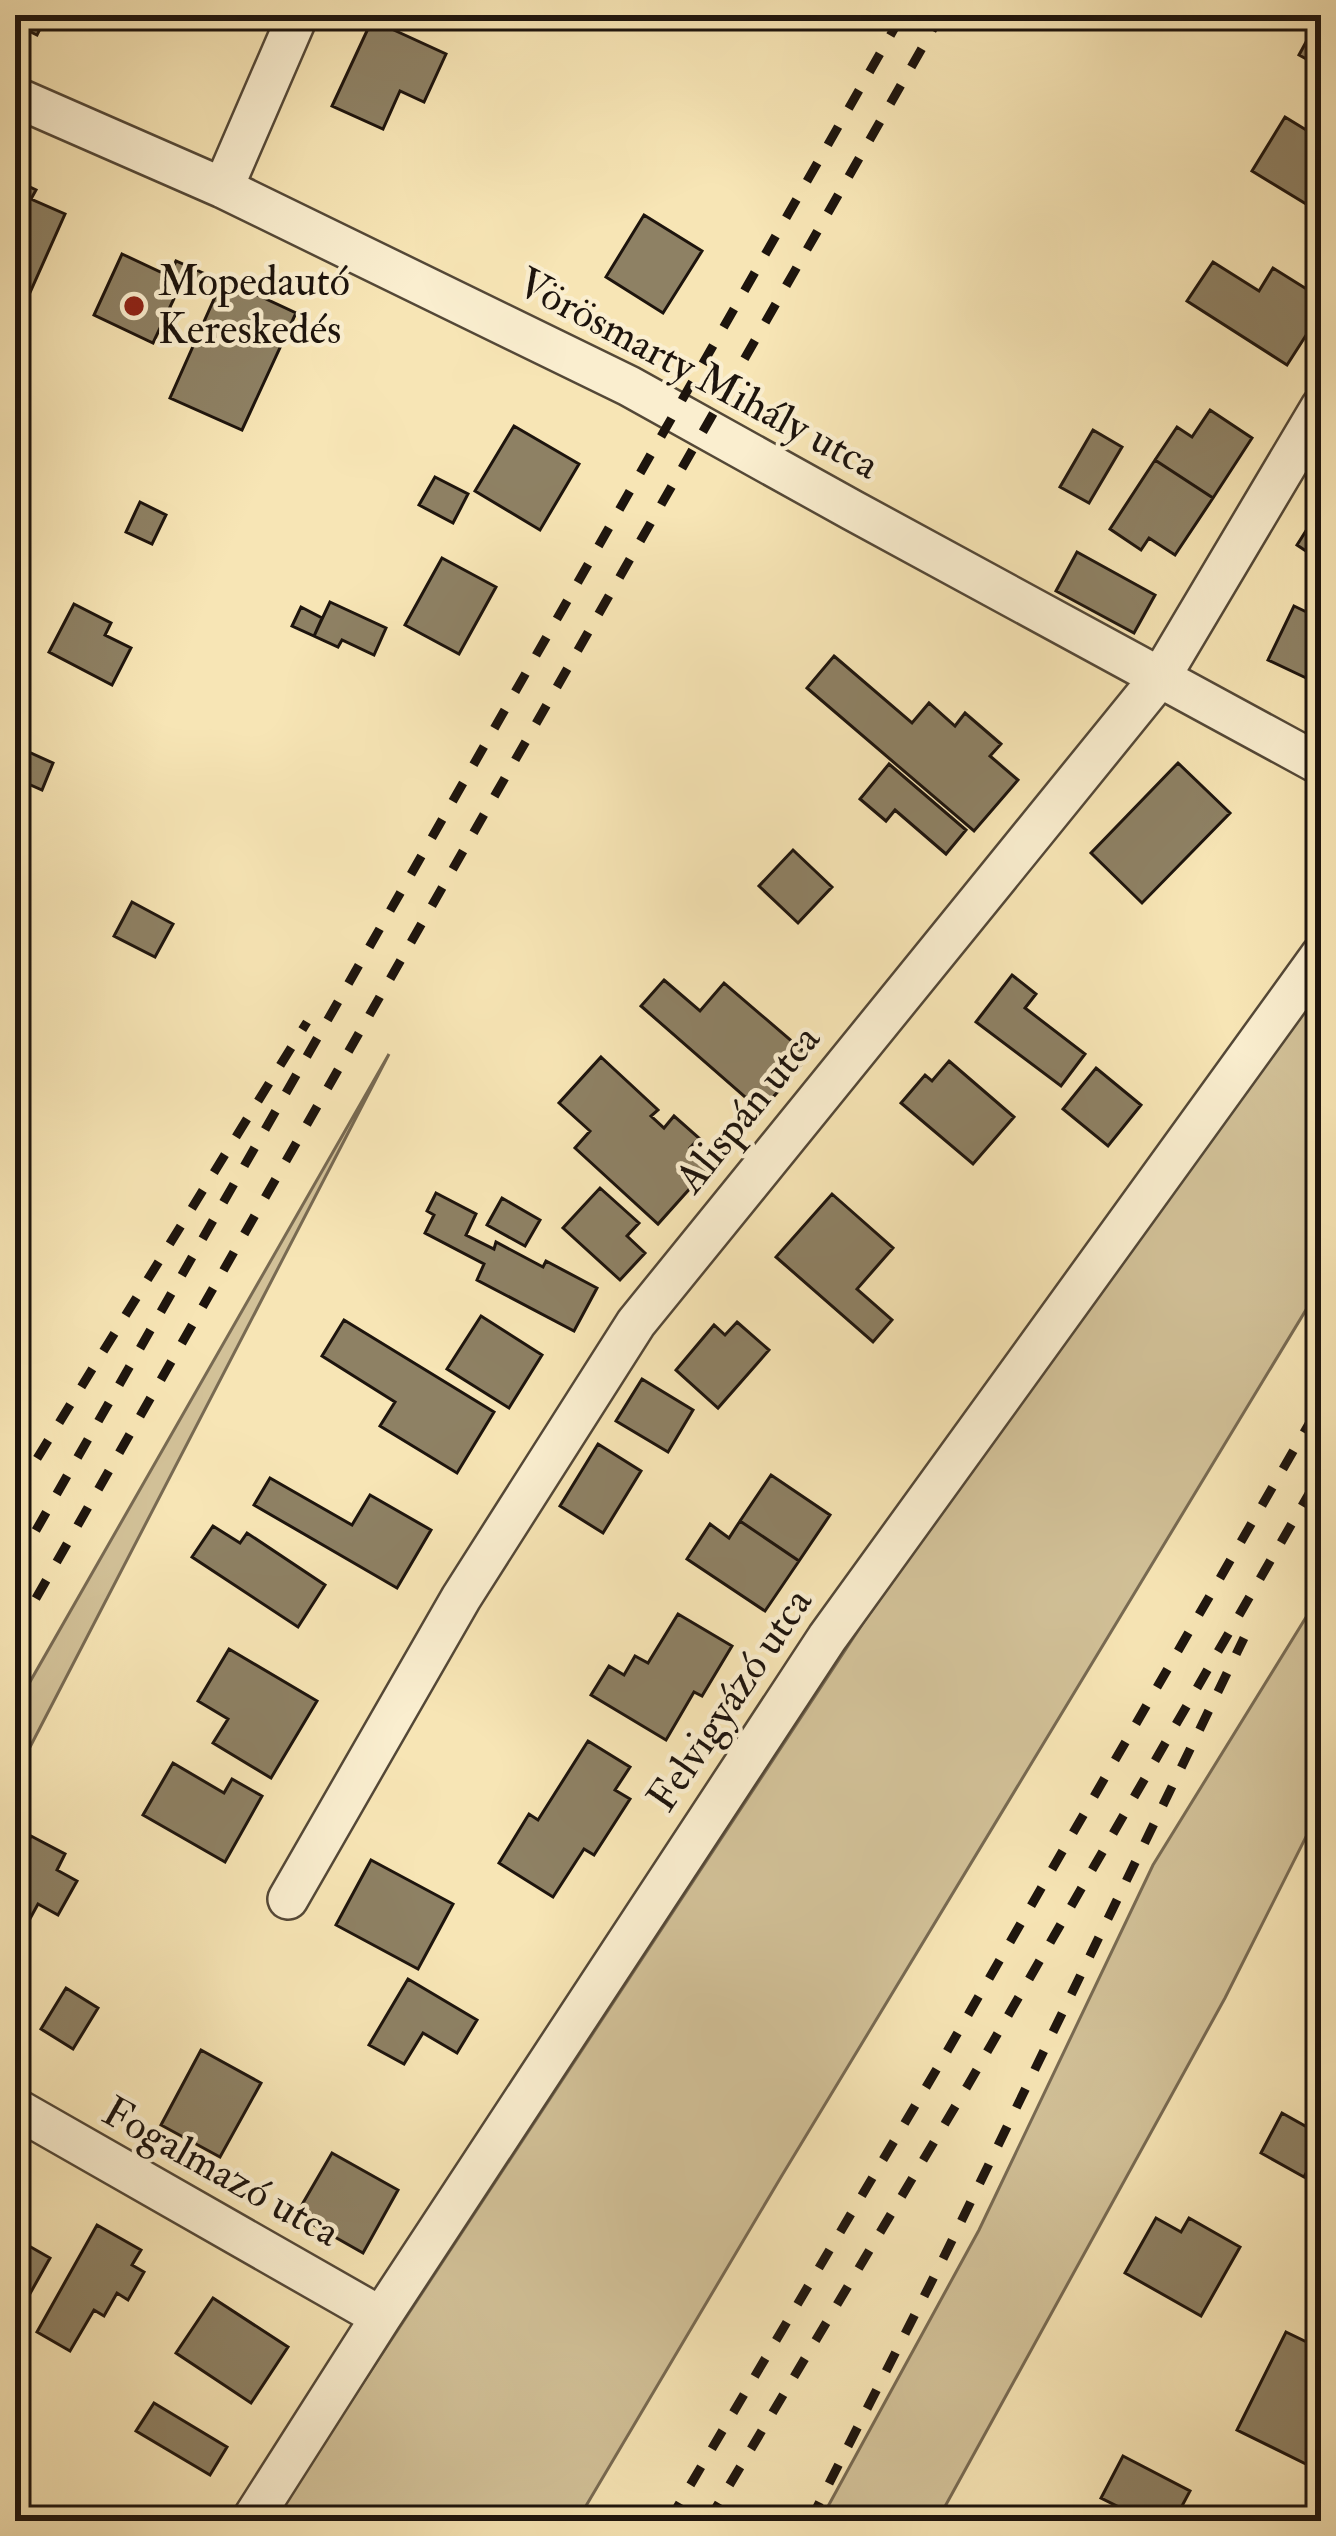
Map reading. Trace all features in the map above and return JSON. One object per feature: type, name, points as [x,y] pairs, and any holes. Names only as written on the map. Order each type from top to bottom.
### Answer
[{"type":"street","points":[[223,188],[298,15]]},
{"type":"street","name":"Vörösmarty Mihály utca","points":[[15,97],[223,188],[629,386],[1321,765]]},
{"type":"street","name":"Alispán utca","points":[[288,1899],[461,1598],[636,1324],[1160,676],[1321,407]]},
{"type":"street","name":"Felvigyázó utca","points":[[251,2521],[827,1638],[1321,955]]},
{"type":"street","name":"Fogalmazó utca","points":[[15,2108],[381,2317]]},
{"type":"shaded area","points":[[1321,980],[1321,1285],[577,2521],[272,2521],[865,1620]]},
{"type":"shaded area","points":[[389,1054],[15,1776],[15,1708]]},
{"type":"shaded area","points":[[1321,1593],[1321,1807],[1225,1998],[937,2521],[820,2521],[979,2230],[1153,1865]]},
{"type":"building","points":[[15,15],[47,15],[37,35],[15,24]]},
{"type":"building","points":[[372,20],[446,54],[424,102],[400,91],[383,129],[332,106]]},
{"type":"building","points":[[1321,21],[1321,67],[1299,55]]},
{"type":"building","points":[[1285,117],[1321,139],[1321,213],[1252,171]]},
{"type":"building","points":[[15,180],[36,190],[31,199],[65,214],[28,297],[15,291]]},
{"type":"building","points":[[644,215],[702,251],[663,313],[606,277]]},
{"type":"building","name":"Mopedautó Kereskedés","points":[[122,254],[169,276],[176,261],[203,273],[193,297],[178,290],[153,343],[94,315]]},
{"type":"building","points":[[1213,262],[1259,291],[1273,268],[1321,298],[1321,312],[1287,365],[1187,301]]},
{"type":"building","points":[[223,279],[296,313],[242,430],[170,398]]},
{"type":"building","points":[[1210,410],[1252,438],[1213,498],[1155,460],[1177,427],[1192,437]]},
{"type":"building","points":[[514,426],[579,464],[540,530],[475,491]]},
{"type":"building","points":[[1093,430],[1122,447],[1089,503],[1060,487]]},
{"type":"building","points":[[1155,460],[1213,498],[1175,555],[1149,538],[1141,550],[1110,529]]},
{"type":"building","points":[[435,477],[468,494],[453,523],[419,505]]},
{"type":"building","points":[[140,502],[166,515],[152,544],[126,532]]},
{"type":"building","points":[[1321,507],[1321,561],[1297,545]]},
{"type":"building","points":[[1077,552],[1155,595],[1134,633],[1056,591]]},
{"type":"building","points":[[442,558],[496,587],[459,654],[405,625]]},
{"type":"building","points":[[330,602],[386,628],[374,655],[342,640],[338,647],[314,636]]},
{"type":"building","points":[[74,604],[111,623],[105,635],[131,648],[112,685],[49,652]]},
{"type":"building","points":[[1294,606],[1321,619],[1321,685],[1268,660]]},
{"type":"building","points":[[301,607],[322,618],[314,636],[292,626]]},
{"type":"building","points":[[834,656],[912,723],[929,703],[955,726],[965,713],[1001,744],[990,756],[1018,780],[974,831],[807,688]]},
{"type":"building","points":[[15,734],[24,738],[20,748],[53,763],[42,790],[15,778]]},
{"type":"building","points":[[1178,763],[1230,813],[1142,903],[1091,853]]},
{"type":"building","points":[[889,764],[966,830],[946,854],[895,810],[886,821],[860,799]]},
{"type":"building","points":[[793,850],[832,887],[798,923],[759,886]]},
{"type":"building","points":[[132,902],[173,924],[155,957],[114,936]]},
{"type":"building","points":[[1012,975],[1036,994],[1025,1008],[1085,1054],[1061,1086],[976,1022]]},
{"type":"building","points":[[664,980],[700,1011],[724,983],[809,1056],[761,1111],[641,1006]]},
{"type":"building","points":[[601,1057],[658,1110],[651,1116],[664,1128],[674,1116],[699,1138],[690,1148],[710,1166],[658,1224],[575,1148],[590,1131],[559,1103]]},
{"type":"building","points":[[949,1061],[1014,1117],[973,1164],[901,1103],[925,1075],[932,1081]]},
{"type":"building","points":[[1096,1068],[1141,1105],[1108,1146],[1063,1109]]},
{"type":"building","points":[[600,1188],[639,1223],[627,1236],[645,1253],[620,1280],[563,1228]]},
{"type":"building","points":[[436,1193],[476,1214],[466,1235],[494,1249],[496,1242],[543,1267],[546,1261],[597,1288],[574,1331],[477,1280],[484,1264],[425,1233],[434,1215],[427,1211]]},
{"type":"building","points":[[832,1194],[893,1248],[857,1289],[892,1320],[873,1342],[776,1257]]},
{"type":"building","points":[[502,1198],[540,1220],[525,1246],[487,1225]]},
{"type":"building","points":[[481,1316],[542,1355],[509,1408],[447,1369]]},
{"type":"building","points":[[344,1320],[494,1412],[457,1473],[380,1426],[395,1402],[322,1356]]},
{"type":"building","points":[[737,1322],[769,1350],[718,1408],[676,1370],[714,1325],[725,1335]]},
{"type":"building","points":[[642,1379],[693,1410],[668,1452],[616,1421]]},
{"type":"building","points":[[598,1444],[641,1471],[603,1533],[560,1506]]},
{"type":"building","points":[[771,1475],[830,1515],[799,1561],[740,1521]]},
{"type":"building","points":[[270,1478],[352,1525],[370,1495],[431,1530],[397,1588],[254,1505]]},
{"type":"building","points":[[740,1521],[799,1561],[765,1611],[687,1559],[710,1524],[729,1538]]},
{"type":"building","points":[[213,1526],[240,1543],[247,1533],[325,1585],[298,1627],[192,1557]]},
{"type":"building","points":[[678,1614],[732,1646],[702,1696],[694,1692],[666,1740],[591,1695],[609,1666],[624,1675],[635,1656],[648,1663]]},
{"type":"building","points":[[229,1649],[317,1701],[271,1778],[213,1743],[228,1719],[198,1701]]},
{"type":"building","points":[[588,1741],[630,1767],[615,1790],[630,1799],[594,1855],[584,1849],[553,1897],[499,1863],[529,1814],[538,1820]]},
{"type":"building","points":[[173,1763],[224,1793],[232,1779],[262,1796],[225,1862],[143,1815]]},
{"type":"building","points":[[31,1836],[65,1854],[57,1870],[77,1881],[58,1915],[38,1904],[26,1926],[15,1920],[15,1838],[27,1845]]},
{"type":"building","points":[[371,1860],[453,1904],[418,1969],[336,1925]]},
{"type":"building","points":[[408,1979],[477,2020],[457,2053],[423,2033],[404,2064],[369,2045]]},
{"type":"building","points":[[66,1988],[98,2008],[73,2049],[41,2029]]},
{"type":"building","points":[[201,2050],[261,2083],[220,2157],[161,2125]]},
{"type":"building","points":[[1282,2113],[1321,2135],[1321,2145],[1304,2177],[1261,2153]]},
{"type":"building","points":[[332,2153],[398,2190],[363,2253],[296,2215]]},
{"type":"building","points":[[1156,2218],[1181,2232],[1189,2218],[1240,2247],[1201,2316],[1125,2273]]},
{"type":"building","points":[[97,2225],[141,2250],[132,2265],[144,2272],[128,2300],[117,2293],[104,2316],[94,2310],[70,2351],[37,2332]]},
{"type":"building","points":[[15,2238],[50,2258],[23,2306],[15,2302]]},
{"type":"building","points":[[213,2298],[288,2347],[251,2403],[176,2353]]},
{"type":"building","points":[[1286,2332],[1321,2349],[1321,2449],[1312,2467],[1237,2430]]},
{"type":"building","points":[[154,2403],[227,2447],[210,2475],[136,2431]]},
{"type":"building","points":[[1123,2456],[1190,2491],[1174,2521],[1147,2521],[1101,2498]]},
{"type":"railway","points":[[15,1567],[902,15]]},
{"type":"railway","points":[[15,1635],[941,15]]},
{"type":"railway","points":[[15,1494],[307,1022]]},
{"type":"railway","points":[[669,2521],[938,2067],[1321,1403]]},
{"type":"railway","points":[[708,2521],[968,2085],[1321,1473]]},
{"type":"railway","points":[[810,2521],[942,2261],[1244,1638]]},
{"type":"place","name":"Mopedautó Kereskedés","points":[[134,306]]}]
